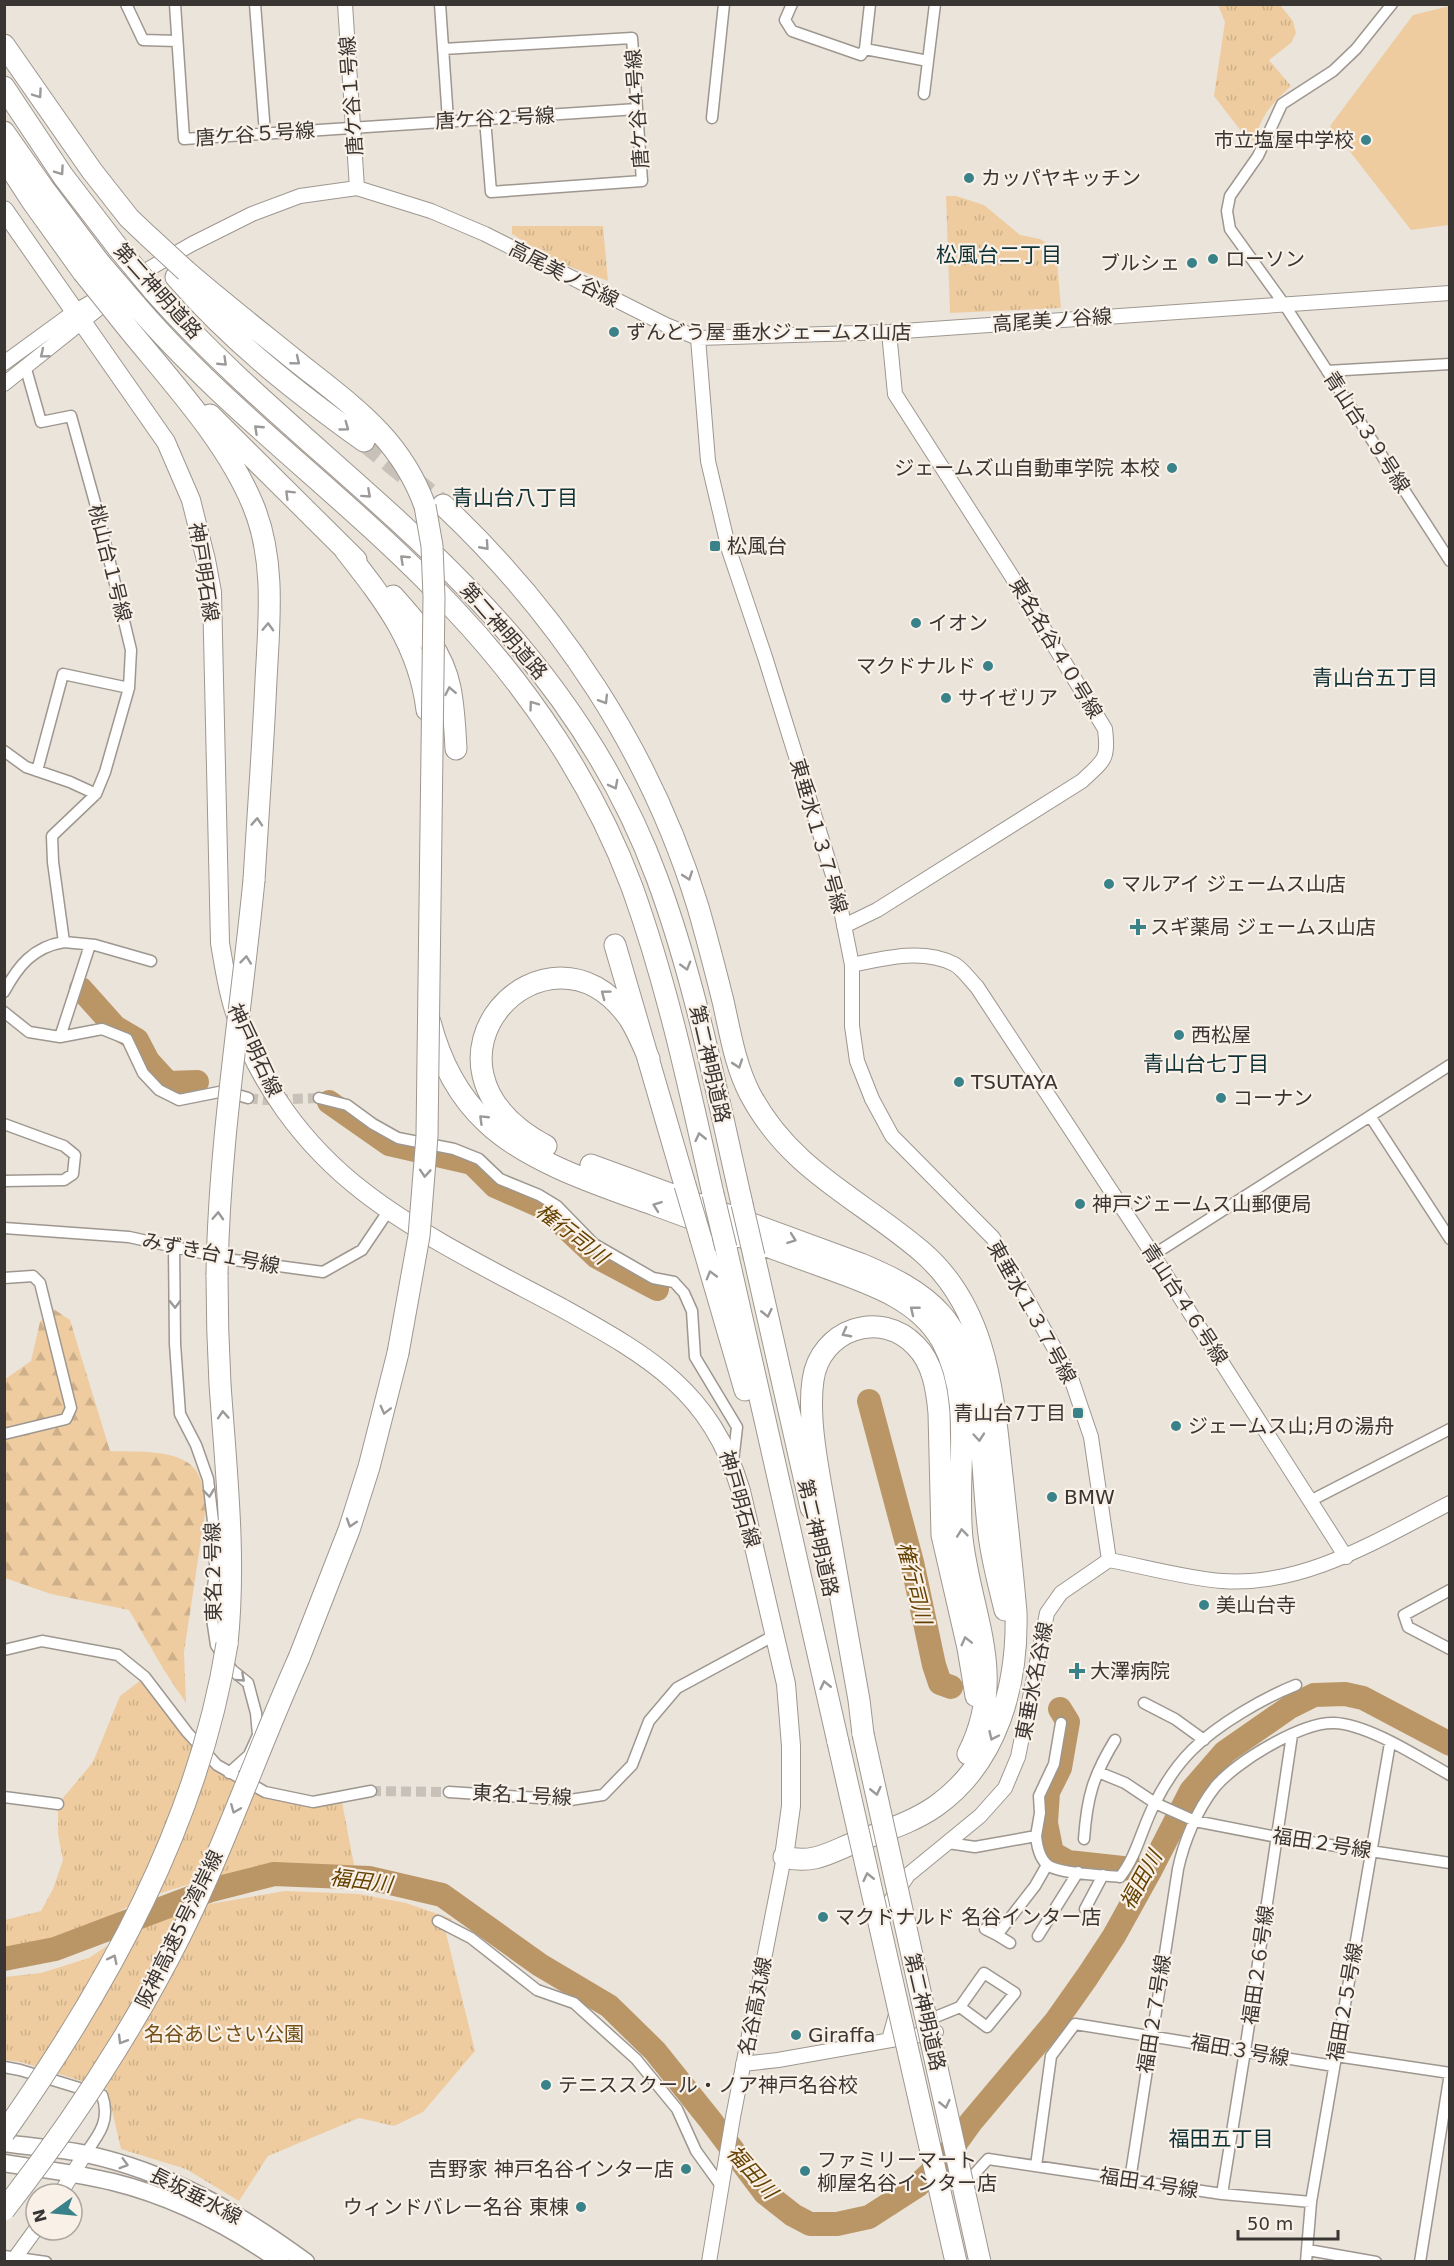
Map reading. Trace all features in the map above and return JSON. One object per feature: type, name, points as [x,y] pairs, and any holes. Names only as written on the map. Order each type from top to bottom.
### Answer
[{"type":"highway","points":[[4,45],[92,171],[129,218],[181,274],[216,320],[268,368],[364,441]]},
{"type":"highway","name":"第二神明道路","points":[[4,87],[63,176],[118,249],[153,290],[254,393],[429,550],[466,587],[528,657],[557,693],[584,733],[634,825],[656,875],[695,998],[863,1734],[980,2262]]},
{"type":"highway","name":"第二神明道路","points":[[4,132],[44,189],[91,267],[127,310],[381,538],[451,605],[510,674],[565,752],[610,837],[631,884],[649,937],[681,1052],[956,2262]]},
{"type":"highway","points":[[4,158],[32,201],[91,267]]},
{"type":"highway","points":[[181,274],[374,425],[400,456],[434,506],[480,540],[545,616],[594,684],[643,769],[665,815],[711,952],[738,1064],[759,1110],[790,1150],[810,1168],[923,1252],[941,1270],[967,1310],[978,1334],[986,1358],[994,1404],[1017,1637],[1011,1681],[993,1740],[974,1771],[948,1797],[903,1824],[818,1859],[797,1861],[784,1857]]},
{"type":"highway","points":[[4,2133],[73,2031],[107,1970],[152,1879],[202,1755],[221,1682],[230,1614],[231,1544],[220,1374],[218,1219],[225,1120],[254,880],[265,715],[269,607],[267,560],[254,507],[239,476],[152,357],[127,310]]},
{"type":"highway","points":[[152,357],[412,617],[436,650],[450,686],[456,749]]},
{"type":"highway","name":"阪神高速5号湾岸線","points":[[4,2210],[76,2113],[150,1994],[212,1868],[341,1551],[366,1478],[398,1353],[419,1236],[427,1136],[434,506]]},
{"type":"highway","points":[[345,550],[383,598],[405,634],[420,671],[424,690],[427,735],[423,965],[426,1000],[435,1042],[462,1095],[488,1124],[524,1150],[546,1162],[616,1191],[877,1288],[904,1302],[919,1313],[941,1339],[949,1355],[959,1390],[963,1429],[959,1499],[965,1559],[981,1628],[987,1671],[981,1724],[962,1765],[940,1787],[898,1813],[784,1857]]},
{"type":"highway","points":[[615,945],[795,1552]]},
{"type":"highway","points":[[649,1059],[629,1018],[616,1003],[602,991],[569,978],[553,978],[536,982],[506,1000],[494,1013],[486,1028],[482,1044],[483,1077],[490,1094],[512,1124],[529,1137],[612,1174],[876,1271],[919,1293],[943,1316],[961,1347],[973,1387],[989,1535],[1012,1645],[1011,1681]]},
{"type":"highway","points":[[863,1734],[820,1480],[812,1392],[816,1367],[827,1347],[846,1332],[870,1326],[895,1330],[916,1346],[924,1357],[934,1383],[939,1413],[942,1535],[976,1694],[976,1729],[968,1754]]},
{"type":"main road","name":"神戸明石線","points":[[4,210],[165,442],[191,500],[212,592],[220,943],[234,1011],[266,1080],[298,1128],[319,1153],[343,1175],[389,1210],[611,1336],[658,1367],[701,1410],[721,1438],[733,1462],[741,1491],[786,1684],[791,1746],[791,1806],[784,1857]]},
{"type":"main road","name":"長坂垂水線","points":[[4,2143],[85,2154],[142,2169],[174,2181],[251,2224],[306,2262]]},
{"type":"main road","name":"長坂垂水線","points":[[4,2163],[73,2173],[113,2182],[170,2200],[226,2227],[281,2262]]},
{"type":"street","points":[[126,4],[143,40],[177,41]]},
{"type":"street","name":"唐ケ谷５号線","points":[[175,4],[184,139],[353,127]]},
{"type":"street","points":[[255,4],[265,133]]},
{"type":"street","name":"唐ケ谷１号線","points":[[345,4],[357,188]]},
{"type":"street","points":[[440,4],[448,120]]},
{"type":"street","points":[[712,118],[724,4]]},
{"type":"street","points":[[792,4],[785,20],[792,31],[861,55],[865,49],[870,4]]},
{"type":"street","points":[[924,94],[935,4]]},
{"type":"street","name":"青山台３９号線","points":[[1392,4],[1356,49],[1333,71],[1282,104],[1258,156],[1230,196],[1227,211],[1230,229],[1284,304],[1449,561]]},
{"type":"street","name":"唐ケ谷４号線","points":[[443,49],[632,38],[642,181],[491,192],[485,119]]},
{"type":"street","points":[[865,49],[928,61]]},
{"type":"street","name":"唐ケ谷２号線","points":[[353,127],[637,109]]},
{"type":"street","name":"高尾美ノ谷線","points":[[78,317],[132,280],[192,244],[252,214],[300,196],[357,188],[431,211],[485,234],[698,339],[889,332],[1449,293]]},
{"type":"street","points":[[4,363],[78,317]]},
{"type":"street","points":[[4,384],[26,369],[78,317]]},
{"type":"street","name":"東名名谷４０号線","points":[[844,926],[877,910],[1082,781],[1100,765],[1108,751],[1105,729],[1011,574],[895,394],[889,332]]},
{"type":"street","name":"東垂水１３７号線","points":[[698,339],[708,461],[729,550],[836,885],[852,965],[852,1026],[858,1061],[872,1099],[892,1136],[993,1238],[1071,1378],[1091,1437],[1109,1560]]},
{"type":"street","points":[[1327,371],[1449,364]]},
{"type":"street","name":"桃山台１号線","points":[[26,369],[41,422],[71,416],[99,517],[131,650],[129,688],[105,772],[96,794]]},
{"type":"street","points":[[37,771],[63,674],[129,688]]},
{"type":"street","points":[[4,752],[26,767],[70,782],[96,794],[52,836],[53,862],[64,942]]},
{"type":"street","points":[[4,992],[17,970],[30,956],[50,945],[64,942],[90,945],[151,961]]},
{"type":"street","points":[[60,1037],[90,945]]},
{"type":"street","name":"青山台４６号線","points":[[852,965],[893,957],[925,955],[955,964],[977,987],[1153,1255],[1346,1557]]},
{"type":"street","points":[[4,1012],[29,1032],[60,1037],[102,1029],[127,1039],[143,1073],[159,1090],[179,1100],[224,1091],[248,1098]]},
{"type":"street","points":[[1153,1255],[1449,1065]]},
{"type":"street","points":[[319,1098],[348,1105],[373,1124],[398,1138],[454,1149],[479,1159],[500,1179],[539,1195],[557,1206],[594,1244],[653,1278],[674,1282],[684,1293],[692,1311],[695,1357],[737,1427],[733,1462]]},
{"type":"street","points":[[1370,1116],[1449,1239]]},
{"type":"street","points":[[4,1124],[64,1146],[75,1155],[73,1174],[64,1180],[4,1180]]},
{"type":"street","name":"みずき台１号線","points":[[4,1228],[129,1237],[174,1245],[234,1260],[323,1272],[362,1250],[389,1210]]},
{"type":"street","name":"東名２号線","points":[[174,1245],[175,1344],[180,1414],[196,1445],[208,1479],[215,1538],[215,1574],[210,1605],[216,1645],[232,1670],[248,1683],[256,1713],[258,1735],[249,1755],[229,1773]]},
{"type":"street","points":[[4,1278],[33,1276],[40,1283],[71,1408],[66,1419],[5,1431]]},
{"type":"street","points":[[1310,1501],[1449,1429]]},
{"type":"street","points":[[1109,1560],[1222,1581],[1273,1579],[1346,1557],[1449,1503]]},
{"type":"street","name":"東垂水名谷線","points":[[889,2040],[899,2005],[880,1917],[908,1875],[981,1816],[1005,1788],[1018,1757],[1047,1612],[1061,1593],[1109,1560]]},
{"type":"street","points":[[1449,1590],[1404,1615],[1408,1627],[1449,1649]]},
{"type":"street","name":"東名１号線","points":[[449,1792],[570,1800],[603,1795],[632,1765],[649,1721],[677,1688],[775,1635]]},
{"type":"street","points":[[4,1650],[42,1641],[118,1655],[145,1677],[187,1732],[217,1765],[265,1792],[313,1802],[371,1791]]},
{"type":"street","points":[[1061,1724],[1054,1764],[1039,1796],[1040,1812],[1036,1836],[1038,1850],[1047,1865],[1058,1869],[1120,1877],[1155,1803],[1191,1750],[1271,1695],[1296,1684]]},
{"type":"street","points":[[1144,1703],[1175,1719],[1204,1740]]},
{"type":"street","name":"福田２７号線","points":[[1130,2180],[1150,2035],[1183,1847],[1195,1821],[1216,1786],[1249,1758],[1308,1728],[1333,1723],[1361,1728],[1449,1775]]},
{"type":"street","name":"福田２６号線","points":[[1222,2194],[1292,1735]]},
{"type":"street","points":[[1084,1839],[1087,1802],[1098,1772],[1116,1740]]},
{"type":"street","name":"福田２５号線","points":[[1307,2256],[1311,2202],[1390,1743]]},
{"type":"street","name":"福田２号線","points":[[1098,1772],[1125,1783],[1155,1803],[1195,1821],[1277,1837],[1449,1863]]},
{"type":"street","points":[[4,1797],[57,1804]]},
{"type":"street","points":[[948,1843],[975,1847],[1036,1836]]},
{"type":"street","name":"名谷高丸線","points":[[708,2262],[733,2117],[784,1857]]},
{"type":"street","points":[[997,1935],[1035,1886],[1047,1865]]},
{"type":"street","points":[[1038,1936],[1078,1872]]},
{"type":"street","points":[[1085,1909],[1103,1875]]},
{"type":"street","points":[[743,2064],[936,2032],[899,1890]]},
{"type":"street","points":[[438,1921],[471,1938],[537,1990],[574,2003],[636,2059],[677,2109],[696,2151],[722,2187]]},
{"type":"street","points":[[985,1929],[1011,1943]]},
{"type":"street","points":[[933,2018],[960,2007],[984,1973],[1015,1993],[987,2027],[960,2007]]},
{"type":"street","name":"福田３号線","points":[[1036,2166],[1051,2056],[1075,2024],[1245,2051],[1449,2073]]},
{"type":"street","points":[[6,2068],[102,2095],[107,2108],[103,2124],[98,2136],[67,2182]]},
{"type":"street","points":[[1420,2262],[1449,2073]]},
{"type":"street","name":"福田４号線","points":[[969,2180],[988,2159],[1222,2194],[1311,2202]]},
{"type":"street","points":[[11,2258],[25,2242]]},
{"type":"street","points":[[1307,2256],[1376,2262]]},
{"type":"street","points":[[11,2258],[46,2262]]},
{"type":"green space","points":[[1218,5],[1280,5],[1293,21],[1296,33],[1291,43],[1269,60],[1291,86],[1268,110],[1255,140],[1248,140],[1214,96],[1225,22]]},
{"type":"green space","points":[[1449,6],[1449,225],[1411,230],[1330,126],[1413,15]]},
{"type":"green space","points":[[946,196],[956,196],[984,205],[1020,235],[1040,239],[1056,250],[1061,308],[950,313]]},
{"type":"green space","points":[[512,226],[603,226],[608,281],[557,262],[512,234]]},
{"type":"green space","points":[[52,1308],[70,1320],[110,1451],[166,1454],[176,1457],[193,1467],[201,1480],[206,1507],[184,1652],[186,1703],[129,1610],[51,1594],[5,1578],[4,1380],[31,1361],[40,1322]]},
{"type":"green space","points":[[145,1677],[217,1765],[265,1793],[313,1802],[341,1797],[354,1865],[295,1866],[219,1876],[145,1898],[66,1939],[41,1947],[5,1952],[5,1920],[41,1911],[53,1889],[63,1860],[58,1834],[58,1804],[93,1762],[120,1696]]},
{"type":"green space","name":"名谷あじさい公園","points":[[285,1891],[359,1894],[406,1903],[452,1919],[446,1933],[475,2051],[423,2112],[394,2126],[359,2118],[268,2156],[239,2201],[186,2169],[121,2149],[107,2089],[21,2062],[5,2060],[5,1977],[41,1973],[89,1958],[123,1935],[166,1916],[210,1904]]},
{"type":"waterway","name":"権行司川","points":[[81,989],[115,1027],[137,1040],[148,1061],[168,1083],[197,1082]]},
{"type":"waterway","name":"権行司川","points":[[329,1102],[389,1144],[472,1163],[495,1186],[545,1208],[597,1257],[657,1289]]},
{"type":"waterway","name":"権行司川","points":[[869,1401],[912,1562],[934,1665],[940,1683],[951,1687]]},
{"type":"waterway","name":"福田川","points":[[4,1959],[55,1949],[211,1890],[274,1874],[369,1878],[442,1895],[540,1965],[609,2006],[655,2051],[765,2193],[793,2215],[810,2224],[837,2224],[869,2217],[917,2186],[943,2161],[971,2122],[1056,2021],[1087,1977],[1114,1936],[1191,1791],[1225,1752],[1290,1707],[1314,1695],[1345,1694],[1363,1698],[1450,1744]]},
{"type":"waterway","name":"権行司川","points":[[1060,1709],[1068,1722],[1060,1768],[1048,1792],[1046,1823],[1052,1853],[1068,1862],[1150,1871]]},
{"type":"tunnel","points":[[364,441],[443,505]]},
{"type":"tunnel","points":[[248,1098],[265,1100],[319,1098]]},
{"type":"tunnel","points":[[371,1791],[449,1792]]},
{"type":"place","name":"市立塩屋中学校","points":[[1366,140]]},
{"type":"place","name":"カッパヤキッチン","points":[[969,178]]},
{"type":"place","name":"ローソン","points":[[1213,259]]},
{"type":"place","name":"ブルシェ","points":[[1192,263]]},
{"type":"place","name":"ずんどう屋 垂水ジェームス山店","points":[[614,332]]},
{"type":"place","name":"ジェームズ山自動車学院 本校","points":[[1172,468]]},
{"type":"place","name":"松風台","points":[[715,546]]},
{"type":"place","name":"イオン","points":[[916,623]]},
{"type":"place","name":"マクドナルド","points":[[988,666]]},
{"type":"place","name":"サイゼリア","points":[[946,698]]},
{"type":"place","name":"マルアイ ジェームス山店","points":[[1109,884]]},
{"type":"place","name":"スギ薬局 ジェームス山店","points":[[1138,927]]},
{"type":"place","name":"西松屋","points":[[1179,1035]]},
{"type":"place","name":"TSUTAYA","points":[[959,1082]]},
{"type":"place","name":"コーナン","points":[[1221,1098]]},
{"type":"place","name":"神戸ジェームス山郵便局","points":[[1080,1204]]},
{"type":"place","name":"青山台7丁目","points":[[1078,1413]]},
{"type":"place","name":"ジェームス山;月の湯舟","points":[[1176,1426]]},
{"type":"place","name":"BMW","points":[[1052,1497]]},
{"type":"place","name":"美山台寺","points":[[1204,1605]]},
{"type":"place","name":"大澤病院","points":[[1077,1671]]},
{"type":"place","name":"マクドナルド 名谷インター店","points":[[823,1917]]},
{"type":"place","name":"Giraffa","points":[[796,2035]]},
{"type":"place","name":"テニススクール・ノア神戸名谷校","points":[[546,2085]]},
{"type":"place","name":"吉野家 神戸名谷インター店","points":[[686,2169]]},
{"type":"place","name":"ファミリーマート 柳屋名谷インター店","points":[[805,2171]]},
{"type":"place","name":"ウィンドバレー名谷 東棟","points":[[581,2207]]},
{"type":"district","name":"松風台二丁目","points":[[999,255]]},
{"type":"district","name":"青山台八丁目","points":[[515,498]]},
{"type":"district","name":"青山台五丁目","points":[[1375,678]]},
{"type":"district","name":"青山台七丁目","points":[[1206,1064]]},
{"type":"district","name":"福田五丁目","points":[[1221,2139]]}]
